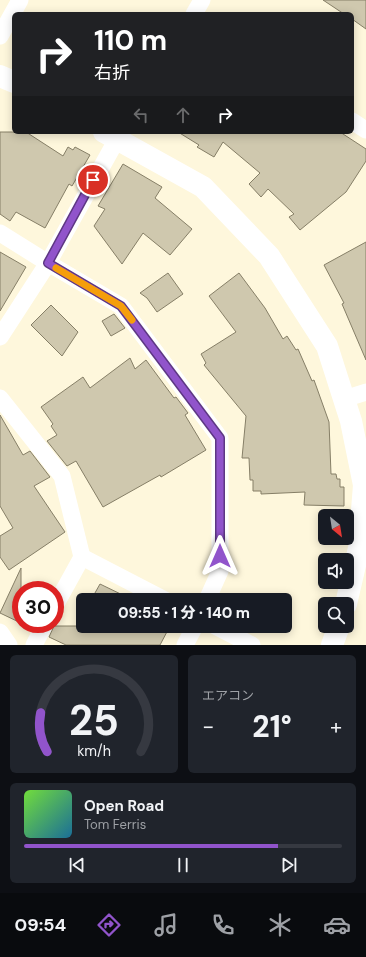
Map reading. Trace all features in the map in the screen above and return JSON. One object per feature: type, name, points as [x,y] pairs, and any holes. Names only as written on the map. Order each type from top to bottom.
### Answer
[{"type":"street","points":[[13,12],[20,0]]},
{"type":"street","points":[[195,12],[202,0]]},
{"type":"street","points":[[0,36],[12,14]]},
{"type":"street","points":[[0,76],[12,81]]},
{"type":"street","points":[[354,122],[366,130]]},
{"type":"street","points":[[0,337],[48,263],[114,134],[203,188],[269,256],[327,346],[351,422],[364,486],[359,548],[348,597]]},
{"type":"street","points":[[0,233],[121,306],[220,438],[220,571],[210,593]]},
{"type":"street","points":[[344,399],[366,392]]},
{"type":"street","points":[[0,398],[62,476],[82,557],[64,590]]},
{"type":"street","points":[[82,557],[151,593]]},
{"type":"street","points":[[0,632],[9,645]]},
{"type":"street","points":[[34,645],[40,633]]},
{"type":"street","points":[[185,645],[191,633]]},
{"type":"street","points":[[229,633],[252,645]]},
{"type":"street","points":[[332,645],[336,633]]},
{"type":"building","points":[[323,0],[366,0],[366,29],[354,20],[354,12],[341,12]]},
{"type":"building","points":[[0,132],[29,134],[63,156],[68,147],[73,150],[75,147],[90,155],[72,186],[69,184],[45,228],[16,212],[10,221],[0,214]]},
{"type":"building","points":[[181,134],[343,134],[366,149],[366,161],[346,192],[300,230],[289,217],[294,214],[268,189],[261,197],[249,184],[260,173],[223,142],[214,157],[197,147],[199,145]]},
{"type":"building","points":[[123,164],[162,187],[155,198],[192,229],[170,255],[143,233],[122,264],[94,226],[105,209],[98,206]]},
{"type":"building","points":[[366,242],[366,360],[342,304],[344,303],[324,265]]},
{"type":"building","points":[[0,252],[26,267],[0,311]]},
{"type":"building","points":[[168,273],[183,294],[157,312],[147,298],[140,293]]},
{"type":"building","points":[[239,273],[265,308],[283,339],[287,336],[296,350],[298,349],[312,381],[314,380],[329,422],[331,474],[336,474],[337,479],[340,479],[340,487],[344,487],[344,506],[304,505],[305,492],[261,494],[261,491],[253,491],[253,480],[250,480],[249,458],[242,458],[246,416],[204,365],[206,363],[201,354],[236,332],[209,296]]},
{"type":"building","points":[[51,305],[78,332],[62,356],[31,325]]},
{"type":"building","points":[[114,314],[125,328],[111,336],[102,321]]},
{"type":"building","points":[[130,358],[135,369],[146,360],[174,398],[176,397],[188,413],[185,415],[206,450],[161,477],[160,475],[103,507],[76,461],[67,466],[47,441],[57,435],[51,426],[53,424],[41,407],[83,377],[90,388]]},
{"type":"building","points":[[0,415],[23,455],[30,451],[50,477],[34,486],[65,532],[9,570],[0,557],[0,536],[13,528],[0,506]]},
{"type":"building","points":[[21,568],[21,581],[15,581]]},
{"type":"building","points":[[100,584],[119,593],[95,593]]},
{"type":"building","points":[[12,587],[12,619],[0,613]]},
{"type":"building","points":[[64,626],[76,626],[76,633],[166,633],[160,645],[66,645],[49,637],[51,633],[64,633]]},
{"type":"slow traffic","points":[[56,268],[121,306],[132,320]]},
{"type":"route","points":[[93,180],[48,263],[121,306],[220,438],[220,556]]}]
